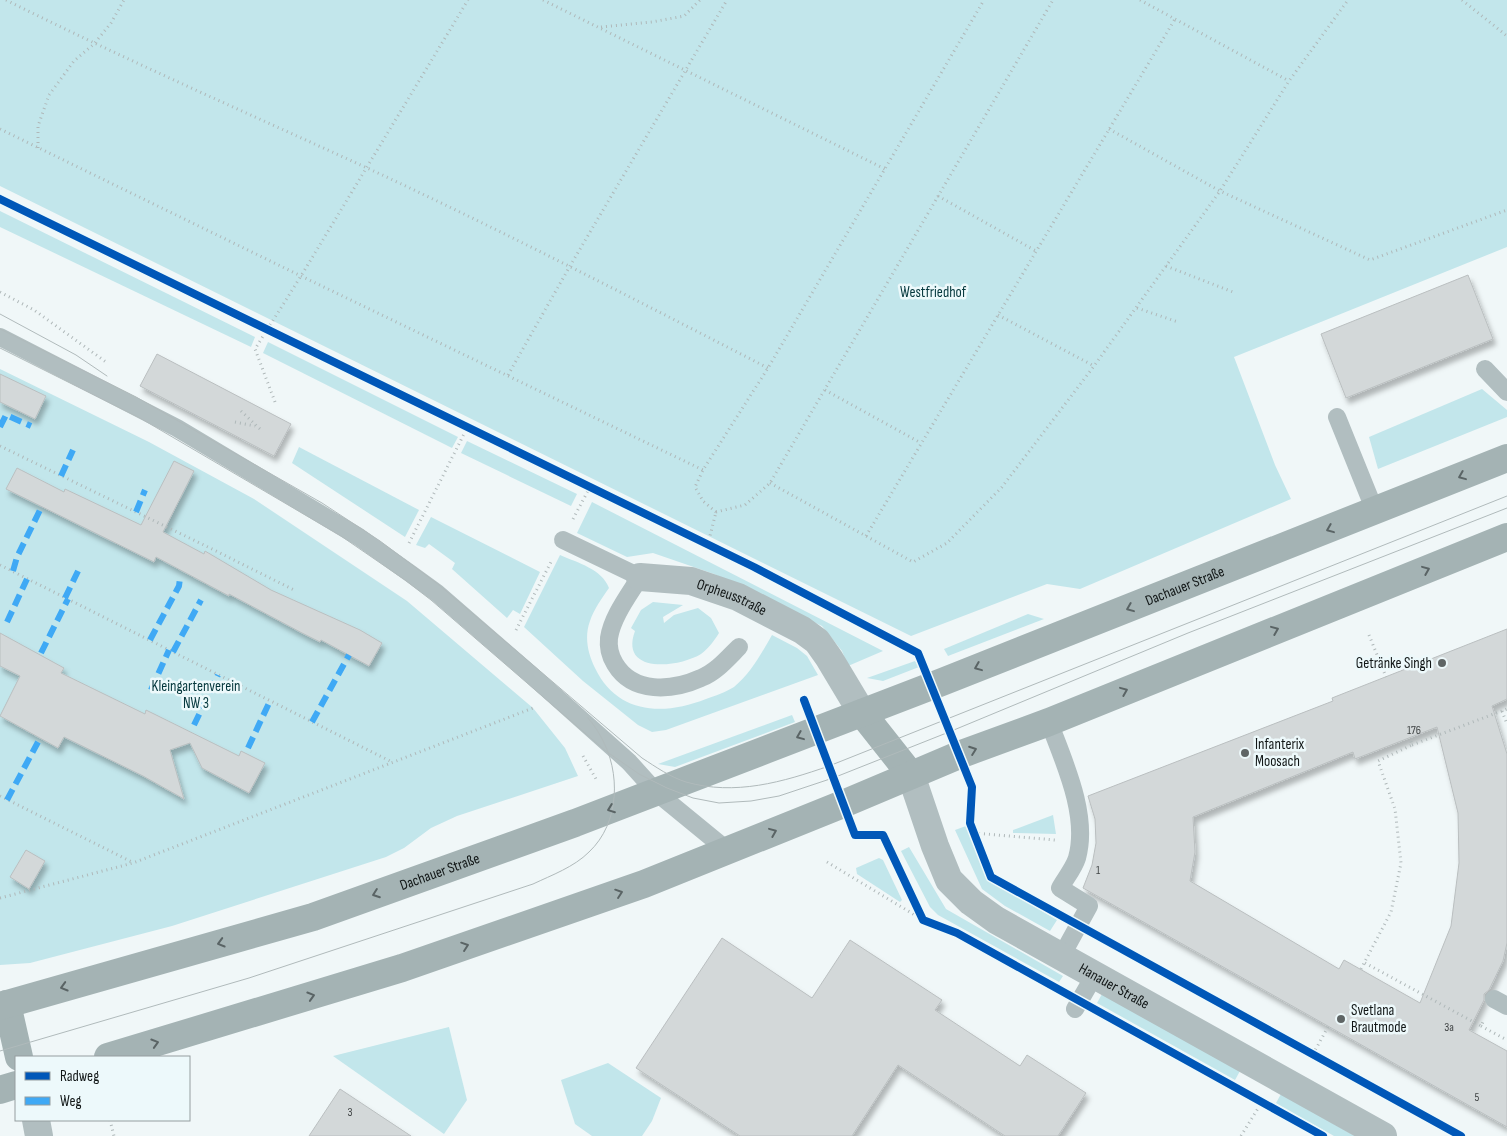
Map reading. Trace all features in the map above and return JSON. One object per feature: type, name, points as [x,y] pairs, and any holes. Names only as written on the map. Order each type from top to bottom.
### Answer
[{"type":"main road","name":"Dachauer Straße","points":[[19,1056],[4,1005],[313,917],[575,823],[1507,458]]},
{"type":"main road","points":[[111,1056],[402,968],[644,884],[911,775],[1048,722],[1507,537]]},
{"type":"main road","points":[[862,712],[911,775]]},
{"type":"main road","points":[[0,1090],[15,1085]]},
{"type":"street","name":"Orpheusstraße","points":[[640,577],[691,580],[738,597],[802,630],[817,641],[862,712]]},
{"type":"street","name":"Hanauer Straße","points":[[911,775],[935,846],[949,880],[971,902],[996,920],[1094,976],[1383,1136]]},
{"type":"street","points":[[36,1121],[39,1136]]},
{"type":"lane","points":[[0,337],[177,428],[359,537],[437,593],[465,616],[629,762],[656,792],[728,851]]},
{"type":"lane","points":[[1485,369],[1507,392]]},
{"type":"lane","points":[[1337,417],[1375,511]]},
{"type":"lane","name":"Orpheusstraße","points":[[562,540],[640,577]]},
{"type":"lane","points":[[640,577],[617,617],[611,629],[609,639],[610,653],[624,676],[644,686],[669,687],[686,683],[702,678],[717,669],[739,647]]},
{"type":"lane","points":[[1048,722],[1065,764],[1076,800],[1080,824],[1077,859],[1060,888],[1090,906],[1061,957]]},
{"type":"lane","points":[[1075,1008],[1094,976]]},
{"type":"path","points":[[6,0],[94,44],[366,168],[570,266],[768,368]]},
{"type":"path","points":[[38,148],[38,126],[49,95],[74,60],[94,44],[111,23],[124,0]]},
{"type":"path","points":[[275,402],[255,349],[468,0]]},
{"type":"path","points":[[542,0],[884,169]]},
{"type":"path","points":[[600,27],[652,22],[684,16],[700,0]]},
{"type":"path","points":[[508,376],[570,266],[727,0]]},
{"type":"path","points":[[716,512],[703,501],[695,487],[703,470],[768,368],[984,0]]},
{"type":"path","points":[[716,512],[744,505],[770,483],[1053,0]]},
{"type":"path","points":[[1140,0],[1289,81]]},
{"type":"path","points":[[1341,0],[1345,4]]},
{"type":"path","points":[[770,483],[913,562],[947,543],[1002,487],[1137,308],[1220,191],[1289,81],[1348,0]]},
{"type":"path","points":[[1462,0],[1507,36]]},
{"type":"path","points":[[866,536],[1175,19]]},
{"type":"path","points":[[0,129],[703,470]]},
{"type":"path","points":[[1108,130],[1220,191],[1370,260],[1507,210]]},
{"type":"path","points":[[938,196],[1036,251]]},
{"type":"path","points":[[1166,266],[1233,292]]},
{"type":"path","points":[[0,292],[34,310],[113,366]]},
{"type":"path","points":[[1137,308],[1178,322]]},
{"type":"path","points":[[998,315],[1094,366]]},
{"type":"path","points":[[825,390],[922,443]]},
{"type":"path","points":[[241,411],[260,429]]},
{"type":"path","points":[[235,422],[255,426]]},
{"type":"path","points":[[407,547],[467,428]]},
{"type":"path","points":[[0,446],[296,591]]},
{"type":"path","points":[[705,544],[710,536],[716,512]]},
{"type":"path","points":[[0,565],[392,762]]},
{"type":"path","points":[[1369,635],[1386,676]]},
{"type":"path","points":[[0,898],[133,863],[538,706]]},
{"type":"path","points":[[1361,969],[1391,912],[1401,863],[1395,809],[1378,761],[1412,745],[1507,709]]},
{"type":"path","points":[[1502,711],[1507,724]]},
{"type":"path","points":[[1410,738],[1412,745]]},
{"type":"path","points":[[582,754],[596,779]]},
{"type":"path","points":[[0,796],[133,863]]},
{"type":"path","points":[[974,833],[1079,842]]},
{"type":"path","points":[[827,862],[922,920]]},
{"type":"path","points":[[1365,963],[1507,1040]]},
{"type":"path","points":[[1481,1026],[1501,1002]]},
{"type":"path","points":[[1313,1054],[1328,1027]]},
{"type":"path","points":[[1241,1136],[1262,1102]]},
{"type":"path","points":[[110,1121],[114,1136]]},
{"type":"green space","name":"Westfriedhof","points":[[0,0],[1507,0],[1507,247],[1234,357],[1275,465],[1291,499],[1080,589],[1047,584],[911,636],[0,186]]},
{"type":"green space","points":[[0,211],[255,337],[251,347],[0,227]]},
{"type":"green space","points":[[268,342],[458,437],[452,448],[263,353]]},
{"type":"green space","name":"Kleingartenverein NW 3","points":[[0,369],[149,442],[254,499],[407,601],[533,708],[565,748],[578,776],[457,816],[431,828],[404,848],[386,857],[172,926],[30,963],[0,965]]},
{"type":"green space","points":[[1482,389],[1507,410],[1507,417],[1378,469],[1369,437]]},
{"type":"green space","points":[[467,441],[577,494],[571,506],[461,453]]},
{"type":"green space","points":[[299,447],[419,510],[405,537],[292,463]]},
{"type":"green space","points":[[592,502],[883,651],[848,666],[842,651],[822,626],[714,574],[653,553],[627,557],[577,533]]},
{"type":"green space","points":[[431,517],[540,572],[520,614],[513,610],[507,618],[452,569],[455,563],[429,544],[425,548],[416,545]]},
{"type":"green space","points":[[560,555],[595,571],[606,581],[609,588],[596,608],[588,627],[589,651],[595,668],[604,683],[616,695],[628,703],[658,709],[674,708],[728,691],[740,682],[751,669],[772,635],[797,648],[807,656],[818,675],[666,730],[652,732],[638,725],[583,681],[524,627]]},
{"type":"green space","points":[[653,602],[683,605],[663,617],[664,623],[674,615],[698,608],[711,618],[719,633],[701,654],[691,659],[666,664],[653,664],[643,661],[635,655],[632,645],[635,631],[631,628],[641,610]]},
{"type":"green space","points":[[1028,614],[1044,619],[948,656],[944,649]]},
{"type":"green space","points":[[915,661],[919,667],[883,681],[867,678]]},
{"type":"green space","points":[[792,715],[795,722],[675,767],[658,764]]},
{"type":"green space","points":[[1053,815],[1056,834],[1013,833],[1013,830]]},
{"type":"green space","points":[[966,826],[987,878],[1057,920],[1050,931],[1005,906],[982,889],[955,830]]},
{"type":"green space","points":[[909,847],[946,909],[1063,976],[1059,982],[938,915],[930,907],[901,851]]},
{"type":"green space","points":[[879,858],[883,860],[902,900],[900,902],[857,874],[856,868]]},
{"type":"green space","points":[[1102,994],[1240,1071],[1235,1080],[1097,1003]]},
{"type":"green space","points":[[449,1027],[467,1100],[444,1134],[333,1056]]},
{"type":"green space","points":[[608,1063],[661,1098],[652,1121],[642,1136],[592,1136],[575,1124],[561,1080]]},
{"type":"green space","points":[[1281,1094],[1355,1136],[1334,1136],[1276,1103]]},
{"type":"building","points":[[1468,275],[1493,339],[1346,398],[1321,334]]},
{"type":"building","points":[[157,354],[291,424],[274,456],[140,386]]},
{"type":"building","points":[[0,374],[46,396],[35,419],[0,402]]},
{"type":"building","points":[[174,461],[194,471],[163,532],[204,554],[205,551],[271,590],[360,630],[382,643],[369,666],[156,557],[154,562],[6,489],[17,468],[64,492],[65,489],[141,525]]},
{"type":"building","points":[[1507,629],[1507,699],[1492,706],[1507,754],[1507,943],[1503,961],[1489,990],[1484,994],[1484,1000],[1469,1030],[1507,1051],[1507,1127],[1083,888],[1092,865],[1096,843],[1095,819],[1088,796],[1333,701],[1332,698]],"holes":[[[1437,727],[1458,813],[1459,863],[1451,926],[1420,1003],[1344,960],[1339,969],[1190,881],[1195,852],[1193,817],[1353,752],[1355,759]]]},
{"type":"building","points":[[0,633],[64,668],[61,673],[145,714],[146,710],[239,756],[241,751],[265,763],[249,793],[202,768],[190,743],[170,750],[184,799],[143,776],[64,737],[58,748],[0,716],[20,676],[0,666]]},
{"type":"building","points":[[26,850],[45,861],[29,889],[10,877]]},
{"type":"building","points":[[722,938],[812,998],[850,940],[942,1000],[935,1010],[1020,1066],[1027,1055],[1086,1093],[1058,1136],[1005,1136],[898,1065],[852,1136],[740,1136],[636,1068]]},
{"type":"building","points":[[340,1089],[411,1136],[309,1136]]},
{"type":"tram line","points":[[0,314],[76,355],[107,376]]},
{"type":"tram line","points":[[0,329],[136,397],[322,503],[380,541],[439,585],[642,758],[674,777],[704,786],[723,788],[759,785],[776,782],[829,766],[1507,496]]},
{"type":"tram line","points":[[0,348],[140,418],[341,536],[431,600],[607,752],[639,774],[667,788],[693,798],[719,803],[751,801],[779,796],[833,778],[1188,633],[1507,508]]},
{"type":"tram line","points":[[0,1051],[249,978],[533,884],[570,866],[589,852],[599,840],[607,827],[614,797],[612,766],[598,732],[588,718]]},
{"type":"marked path","points":[[0,427],[6,415],[31,426]]},
{"type":"marked path","points":[[61,476],[73,450]]},
{"type":"marked path","points":[[136,512],[145,490]]},
{"type":"marked path","points":[[13,571],[17,557],[41,508]]},
{"type":"marked path","points":[[65,598],[79,569]]},
{"type":"marked path","points":[[150,640],[179,586],[180,578]]},
{"type":"marked path","points":[[7,622],[27,579]]},
{"type":"marked path","points":[[41,653],[68,599]]},
{"type":"marked path","points":[[173,652],[201,600]]},
{"type":"marked path","points":[[151,690],[169,650]]},
{"type":"marked path","points":[[312,722],[349,655]]},
{"type":"marked path","points":[[194,725],[218,675]]},
{"type":"marked path","points":[[248,748],[270,701]]},
{"type":"marked path","points":[[7,800],[38,742]]},
{"type":"cycle path","points":[[0,199],[754,567],[918,653],[972,787],[970,823],[991,877],[1461,1136]]},
{"type":"cycle path","points":[[804,700],[855,835],[883,835],[923,920],[957,933],[1323,1136]]},
{"type":"place","name":"Getränke Singh","points":[[1442,663]]},
{"type":"place","name":"Infanterix Moosach","points":[[1245,753]]},
{"type":"place","name":"Svetlana Brautmode","points":[[1341,1019]]}]
